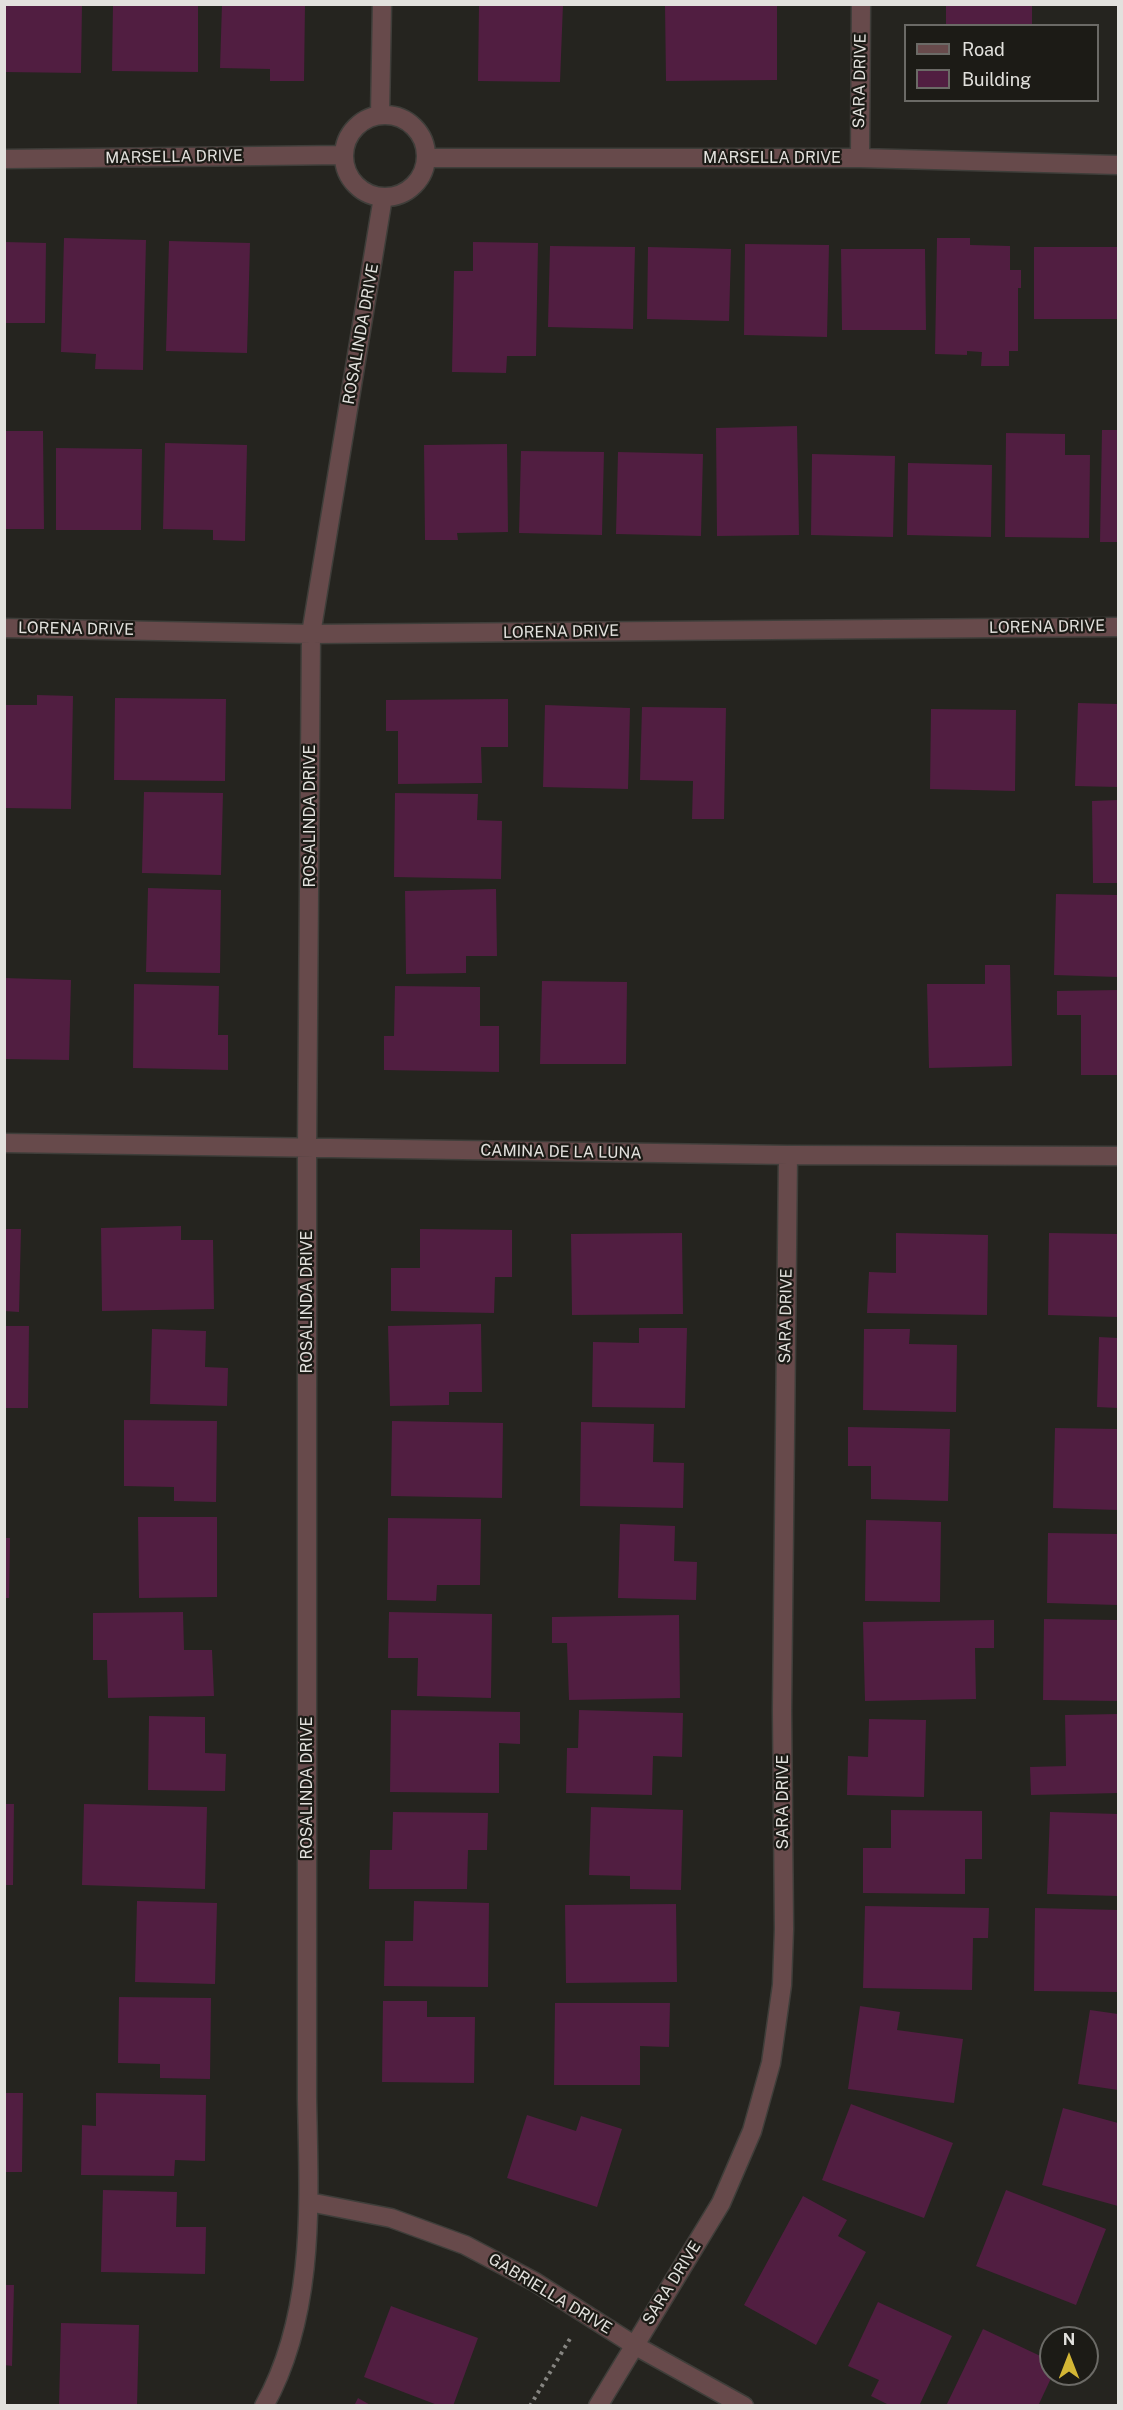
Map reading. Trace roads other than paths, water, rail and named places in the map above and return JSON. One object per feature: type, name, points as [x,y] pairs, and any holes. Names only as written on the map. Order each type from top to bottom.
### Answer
[{"type":"street","points":[[380,115],[382,4]]},
{"type":"street","name":"SARA DRIVE","points":[[860,158],[861,4]]},
{"type":"street","points":[[380,115],[397,117],[412,126],[423,140],[426,158],[422,174],[412,186],[399,195],[383,197],[363,191],[348,176],[343,155],[348,136],[361,122],[380,115]]},
{"type":"street","name":"MARSELLA DRIVE","points":[[4,159],[343,155]]},
{"type":"street","name":"MARSELLA DRIVE","points":[[426,158],[860,158],[1119,165]]},
{"type":"street","name":"ROSALINDA DRIVE","points":[[264,2406],[274,2387],[292,2338],[303,2287],[309,2202],[307,2099],[307,1148],[311,634],[383,197]]},
{"type":"street","name":"LORENA DRIVE","points":[[4,628],[311,634],[1119,627]]},
{"type":"street","name":"CAMINA DE LA LUNA","points":[[4,1143],[788,1155],[1119,1156]]},
{"type":"street","name":"SARA DRIVE","points":[[598,2406],[722,2203],[752,2131],[771,2063],[782,1985],[782,1710],[788,1155]]},
{"type":"street","name":"GABRIELLA DRIVE","points":[[309,2202],[391,2218],[465,2245],[535,2282],[584,2315],[744,2406]]}]
